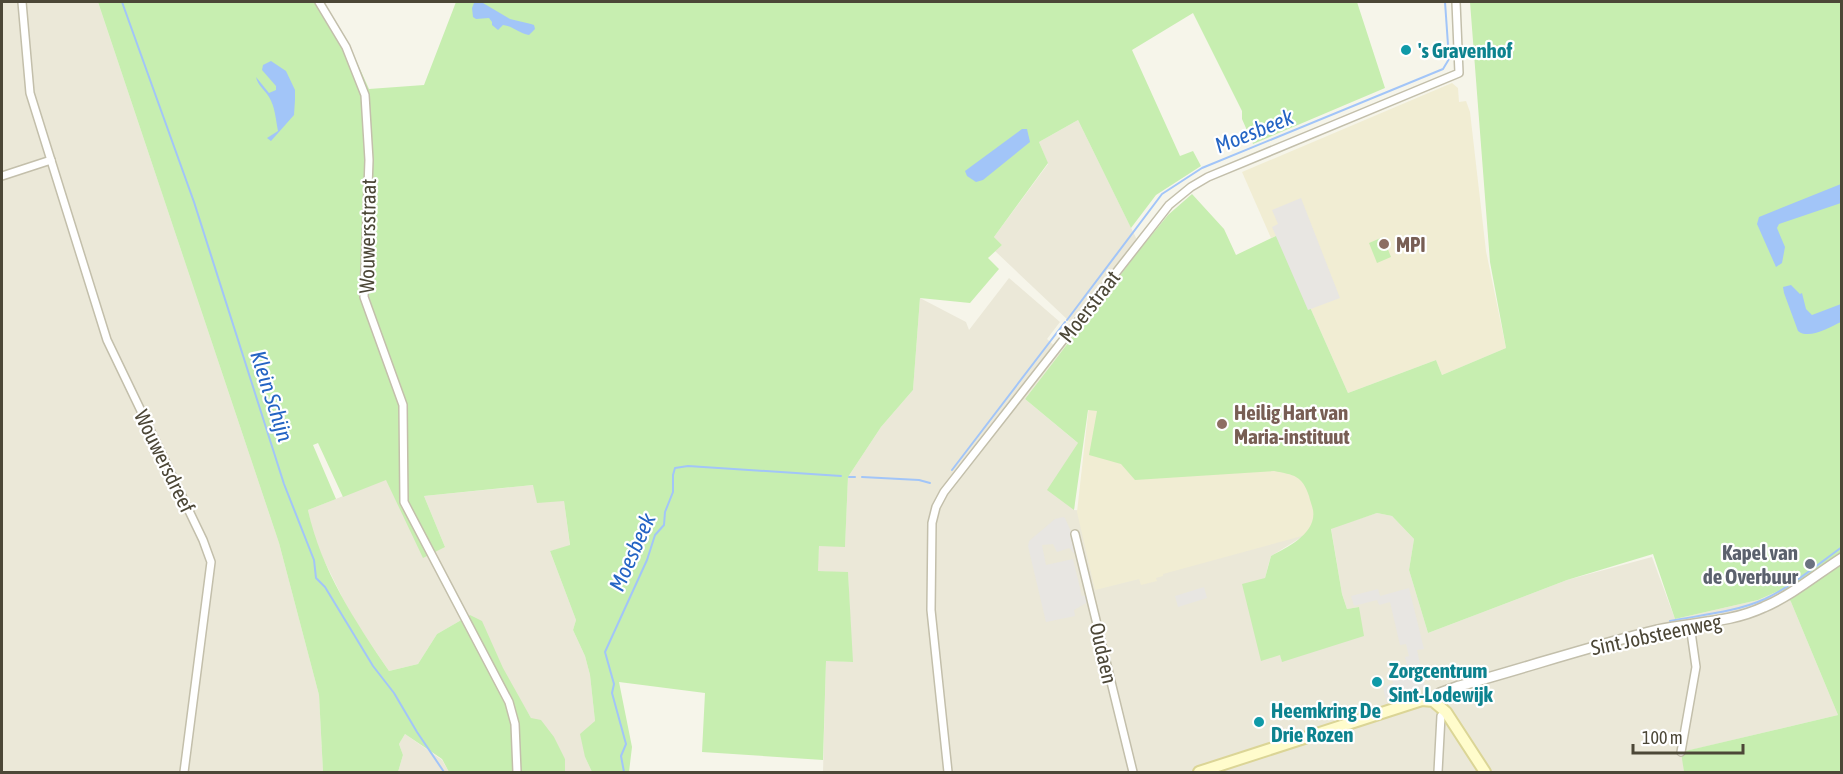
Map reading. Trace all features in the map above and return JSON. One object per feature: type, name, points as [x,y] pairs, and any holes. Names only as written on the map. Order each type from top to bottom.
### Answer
[{"type":"main road","points":[[1199,772],[1231,767],[1415,701],[1433,701],[1485,772]]},
{"type":"street","name":"Wouwersdreef","points":[[22,2],[30,93],[107,340],[203,540],[211,562],[184,772]]},
{"type":"street","name":"Wouwersstraat","points":[[319,2],[346,47],[365,95],[369,160],[364,297],[403,405],[404,502],[509,702],[515,724],[517,772]]},
{"type":"street","name":"Moerstraat","points":[[948,772],[931,610],[932,523],[936,507],[944,492],[1169,205],[1191,187],[1208,177],[1459,73],[1456,2]]},
{"type":"street","points":[[2,176],[51,160]]},
{"type":"street","name":"Oudaen","points":[[1075,534],[1133,772]]},
{"type":"street","name":"Sint Jobsteenweg","points":[[1433,701],[1443,700],[1459,686],[1582,650],[1658,630],[1736,618],[1790,593],[1842,558]]},
{"type":"street","points":[[1681,752],[1696,667],[1690,625]]},
{"type":"street","points":[[1438,772],[1444,714]]},
{"type":"shaded area","points":[[2,2],[98,2],[279,543],[319,695],[323,772],[2,772]]},
{"type":"shaded area","name":"MPI","points":[[1452,83],[1458,88],[1459,102],[1466,101],[1470,112],[1486,251],[1506,348],[1442,375],[1436,360],[1348,393],[1278,235],[1271,238],[1242,172]]},
{"type":"shaded area","points":[[1078,120],[1141,248],[1025,399],[1079,444],[1074,510],[1312,524],[1302,537],[1271,556],[1265,578],[1282,661],[1359,607],[1347,609],[1342,594],[1331,528],[1377,513],[1392,516],[1414,539],[1409,570],[1428,633],[1567,580],[1652,557],[1675,619],[1758,600],[1783,589],[1791,602],[1838,715],[1682,752],[1684,772],[823,772],[826,660],[852,662],[848,573],[817,571],[819,546],[845,546],[848,477],[881,427],[913,390],[920,298],[966,322],[969,330],[1009,278],[1060,322],[1047,339],[1059,350],[1088,314],[1081,308],[1070,322],[995,251],[1002,245],[994,237],[1048,164],[1039,142]]},
{"type":"shaded area","points":[[1301,198],[1340,298],[1308,310],[1272,227],[1278,224],[1272,210]]},
{"type":"shaded area","name":"Heilig Hart van Maria-instituut","points":[[1196,267],[1331,528],[1163,574],[1156,578],[1157,581],[1141,585],[1139,579],[1095,590],[1077,512],[1089,405]]},
{"type":"shaded area","points":[[386,479],[445,547],[424,496],[534,485],[564,501],[570,546],[550,551],[576,620],[573,630],[585,656],[590,675],[595,721],[585,757],[592,772],[565,772],[565,759],[531,718],[470,615],[437,634],[418,664],[389,671],[351,615],[314,540],[308,510]]},
{"type":"shaded area","points":[[1063,517],[1075,541],[1079,558],[1069,548],[1057,552],[1053,544],[1042,545],[1046,565],[1073,559],[1082,596],[1087,595],[1088,602],[1074,610],[1075,616],[1046,622],[1028,546],[1029,541],[1055,519]]},
{"type":"shaded area","points":[[1204,587],[1207,598],[1178,607],[1175,596]]},
{"type":"shaded area","points":[[1409,588],[1424,649],[1417,650],[1425,687],[1386,700],[1383,687],[1393,683],[1391,670],[1407,666],[1405,657],[1409,656],[1406,644],[1400,645],[1390,602],[1379,605],[1377,600],[1354,606],[1351,596],[1378,589],[1380,596]]},
{"type":"shaded area","points":[[405,734],[442,760],[449,772],[398,772],[403,755],[399,744]]},
{"type":"green space","points":[[98,2],[322,2],[350,47],[369,89],[424,85],[456,2],[1357,2],[1385,88],[1253,144],[1242,119],[1242,111],[1193,13],[1132,50],[1180,156],[1193,151],[1201,166],[1156,195],[1131,228],[1078,120],[1039,142],[1048,163],[994,237],[1002,245],[988,258],[999,269],[970,303],[920,298],[913,390],[881,427],[848,477],[845,547],[819,546],[818,571],[848,572],[853,662],[826,661],[823,760],[702,752],[705,693],[619,682],[632,747],[629,772],[592,772],[585,757],[580,734],[595,721],[590,675],[585,656],[573,630],[576,620],[550,551],[570,545],[564,501],[537,503],[533,485],[424,496],[445,547],[423,558],[386,480],[343,497],[318,443],[313,445],[336,499],[308,510],[321,553],[341,594],[389,671],[418,664],[437,634],[470,615],[482,621],[503,668],[531,718],[541,720],[554,737],[565,759],[565,772],[449,772],[442,759],[405,734],[399,744],[403,755],[398,772],[323,772],[319,695],[279,543]]},
{"type":"green space","points":[[1470,2],[1841,2],[1841,772],[1684,772],[1681,752],[1838,715],[1791,602],[1783,589],[1758,600],[1675,619],[1653,554],[1567,580],[1428,633],[1409,570],[1414,539],[1392,516],[1377,513],[1331,529],[1342,594],[1347,609],[1359,607],[1364,636],[1282,662],[1280,655],[1261,661],[1242,584],[1265,578],[1271,556],[1300,538],[1311,526],[1313,510],[1306,489],[1300,480],[1292,475],[1274,471],[1135,480],[1121,464],[1089,455],[1097,411],[1088,410],[1074,510],[1047,490],[1078,443],[1025,399],[1141,248],[1168,215],[1192,194],[1224,229],[1236,255],[1278,235],[1348,393],[1436,360],[1442,375],[1506,348],[1490,262]]},
{"type":"green space","points":[[1383,237],[1391,257],[1377,263],[1369,243]]},
{"type":"water","points":[[474,3],[483,3],[510,19],[534,25],[535,29],[529,35],[503,25],[498,30],[489,18],[476,19],[473,17]]},
{"type":"water","points":[[271,61],[286,71],[295,90],[295,100],[294,115],[271,141],[267,138],[278,131],[274,109],[256,77],[269,93],[276,90],[276,86],[262,70],[263,65]]},
{"type":"water","points":[[1022,129],[1027,129],[1030,142],[983,180],[976,182],[967,176],[965,171]]},
{"type":"water","points":[[1841,184],[1841,203],[1779,224],[1777,228],[1785,247],[1782,263],[1776,267],[1757,224],[1759,217]]},
{"type":"water","points":[[1791,285],[1800,294],[1802,293],[1806,309],[1812,315],[1841,304],[1841,322],[1814,333],[1798,331],[1783,287]]},
{"type":"waterway","name":"Klein Schijn","points":[[122,2],[194,202],[284,484],[314,560],[316,578],[325,587],[373,666],[394,693],[444,772]]},
{"type":"waterway","name":"Moesbeek","points":[[1067,320],[1162,194],[1202,168],[1443,69],[1449,59],[1445,2]]},
{"type":"waterway","name":"Moesbeek","points":[[952,470],[1065,322]]},
{"type":"waterway","name":"Moesbeek","points":[[624,772],[621,756],[626,744],[612,693],[614,684],[605,652],[647,560],[655,535],[664,525],[665,512],[673,492],[675,468],[688,466],[841,476]]},
{"type":"waterway","name":"Moesbeek","points":[[849,477],[855,477]]},
{"type":"waterway","name":"Moesbeek","points":[[862,477],[919,480],[930,483]]},
{"type":"waterway","points":[[1670,621],[1730,610],[1765,599],[1795,582],[1842,547]]},
{"type":"place","name":"'s Gravenhof","points":[[1406,50]]},
{"type":"place","name":"MPI","points":[[1384,244]]},
{"type":"place","name":"Heilig Hart van Maria-instituut","points":[[1222,424]]},
{"type":"place","name":"Kapel van de Overbuur","points":[[1810,564]]},
{"type":"place","name":"Zorgcentrum Sint-Lodewijk","points":[[1377,682]]},
{"type":"place","name":"Heemkring De Drie Rozen","points":[[1259,722]]}]
